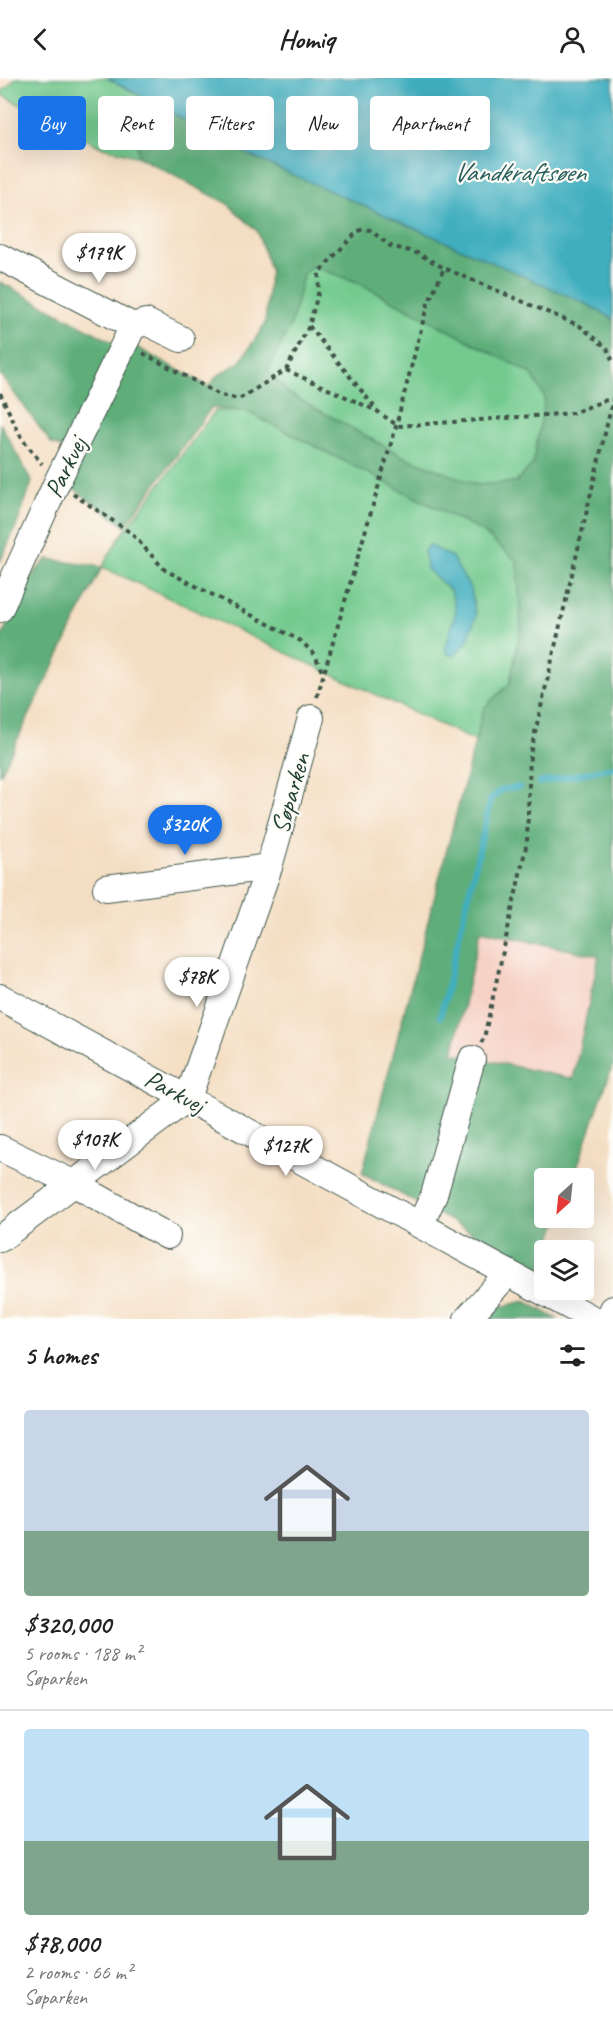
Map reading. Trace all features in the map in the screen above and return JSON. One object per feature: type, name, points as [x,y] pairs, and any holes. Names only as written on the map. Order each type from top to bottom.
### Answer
[{"type":"street","points":[[0,257],[133,326],[146,322],[181,339]]},
{"type":"street","name":"Parkvej","points":[[0,609],[57,482],[133,326]]},
{"type":"street","name":"Søparken","points":[[188,1098],[269,867],[311,718]]},
{"type":"street","name":"Søparken","points":[[106,888],[269,867]]},
{"type":"street","name":"Parkvej","points":[[0,997],[593,1319]]},
{"type":"street","points":[[420,1225],[434,1195],[472,1059]]},
{"type":"street","points":[[0,1239],[188,1098]]},
{"type":"street","points":[[0,1148],[73,1183],[167,1236]]},
{"type":"street","points":[[467,1319],[508,1273]]},
{"type":"street","points":[[608,1319],[613,1309]]},
{"type":"path","points":[[334,257],[357,232],[363,229],[370,230],[390,246],[417,253],[444,268],[580,326],[607,348],[613,362]]},
{"type":"path","points":[[311,718],[396,426],[427,306],[444,268]]},
{"type":"path","points":[[309,326],[377,411],[396,426],[573,413],[613,399],[530,754],[524,854],[484,1038],[472,1059]]},
{"type":"path","points":[[286,370],[377,411]]},
{"type":"path","points":[[0,393],[21,437],[57,482],[131,533],[165,570],[301,641],[315,655],[324,675]]},
{"type":"shaded area","points":[[480,931],[600,956],[573,1079],[453,1053]]},
{"type":"green space","points":[[16,78],[107,78],[140,96],[98,96],[98,145],[86,139],[86,96],[18,96],[18,103],[0,94]]},
{"type":"green space","points":[[174,114],[186,121],[186,150],[240,150],[587,304],[613,319],[613,1064],[577,1168],[534,1168],[534,1228],[556,1228],[552,1240],[534,1240],[534,1266],[362,1173],[484,708],[510,683],[521,627],[517,561],[483,532],[246,411],[211,408],[125,526],[70,486],[67,476],[131,344],[209,387],[217,376],[240,362],[265,324],[270,269],[257,231],[228,204],[139,157],[138,150],[174,150]],"holes":[[[311,266],[357,282],[532,374],[545,398],[533,464],[516,482],[477,485],[402,456],[288,393],[268,371],[292,322],[303,275]],[[480,931],[599,956],[573,1079],[453,1053]]]},
{"type":"green space","points":[[114,150],[138,150],[139,157]]},
{"type":"green space","points":[[311,266],[357,282],[532,374],[545,398],[533,464],[516,482],[477,485],[402,456],[288,393],[267,371],[292,322],[303,275]]},
{"type":"green space","points":[[0,282],[116,344],[65,450],[51,443],[0,374]]},
{"type":"green space","points":[[215,411],[246,411],[483,532],[517,561],[521,627],[510,683],[484,708],[475,741],[102,567],[120,537]]},
{"type":"green space","points":[[0,423],[32,482],[0,562]]},
{"type":"green space","points":[[47,559],[102,567],[0,775],[0,641],[26,582]]},
{"type":"green space","points":[[525,1301],[557,1319],[488,1319],[500,1307]]},
{"type":"water","name":"Vandkraftsøen","points":[[107,78],[613,78],[613,319],[587,304],[240,150],[274,150],[274,96],[186,96],[186,121],[174,114],[174,96],[140,96]]},
{"type":"water","points":[[429,545],[452,557],[471,590],[476,616],[467,642],[455,655],[449,655],[445,650],[456,611],[451,591],[427,569],[424,551]]},
{"type":"waterway","points":[[539,783],[613,767]]},
{"type":"waterway","points":[[440,1017],[491,799],[501,790],[519,787]]}]
